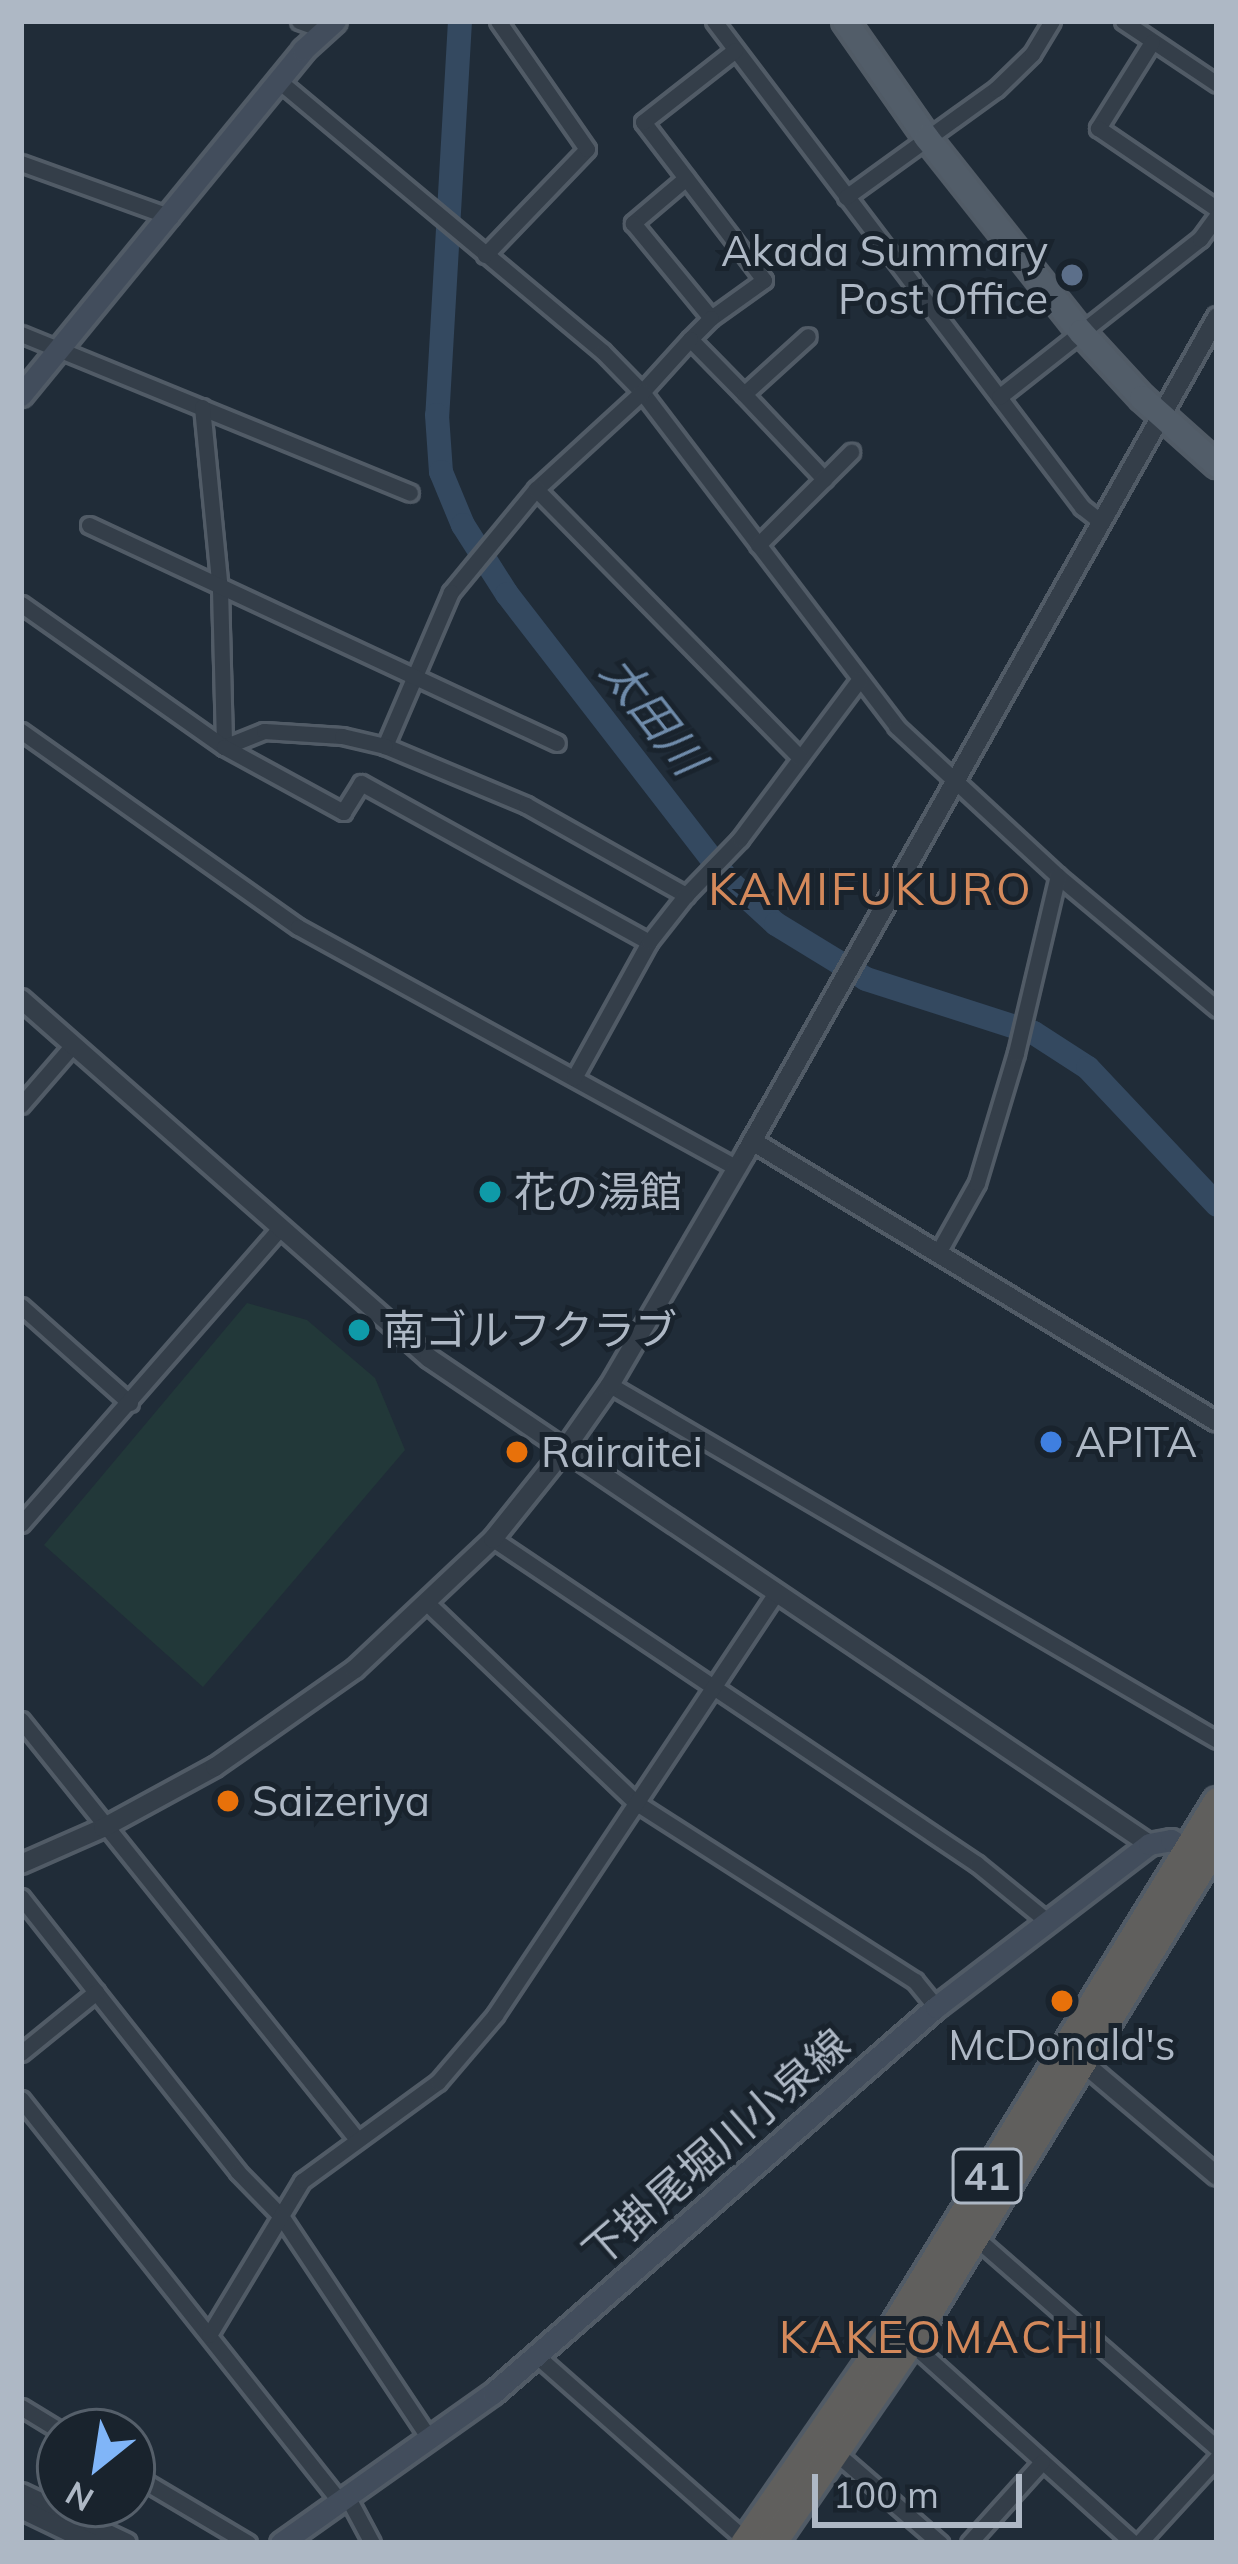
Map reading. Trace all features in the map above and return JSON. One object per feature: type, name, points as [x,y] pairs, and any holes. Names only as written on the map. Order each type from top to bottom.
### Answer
[{"type":"highway","name":"41","points":[[754,2542],[1207,1856],[1217,1801]]},
{"type":"highway","name":"41","points":[[754,2542],[836,2453],[910,2342],[976,2238],[1074,2055]]},
{"type":"main road","points":[[845,21],[927,138],[1081,332],[1160,415],[1217,465]]},
{"type":"main road","points":[[21,395],[330,25]]},
{"type":"main road","points":[[1149,1844],[1171,1840],[1207,1856]]},
{"type":"main road","name":"下掛尾堀川小泉線","points":[[281,2543],[430,2440],[538,2356],[936,2008],[1149,1844]]},
{"type":"street","points":[[299,21],[330,25]]},
{"type":"street","points":[[484,255],[587,148],[498,21]]},
{"type":"street","points":[[714,21],[1082,507],[1101,522]]},
{"type":"street","points":[[846,197],[996,89],[1032,53],[1052,21]]},
{"type":"street","points":[[1123,21],[1217,85]]},
{"type":"street","points":[[999,397],[1200,239],[1217,212],[1098,128],[1152,42]]},
{"type":"street","points":[[385,746],[451,592],[536,489],[642,392],[711,318],[764,280],[643,122],[735,50]]},
{"type":"street","points":[[279,81],[603,352],[642,392],[896,726],[1058,876],[1217,1009]]},
{"type":"street","points":[[21,163],[170,217]]},
{"type":"street","points":[[686,178],[633,223],[711,318]]},
{"type":"street","points":[[21,1864],[103,1828],[279,1726],[428,1604],[493,1539],[565,1449],[610,1385],[737,1168],[1217,316]]},
{"type":"street","points":[[21,334],[410,494]]},
{"type":"street","points":[[744,394],[808,336]]},
{"type":"street","points":[[690,339],[824,479]]},
{"type":"street","points":[[202,407],[220,589],[224,747]]},
{"type":"street","points":[[758,544],[851,452]]},
{"type":"street","points":[[536,489],[800,758]]},
{"type":"street","points":[[89,525],[557,743]]},
{"type":"street","points":[[21,604],[224,747],[343,812],[361,783],[650,943]]},
{"type":"street","points":[[574,1078],[650,943],[686,895],[725,855],[859,680]]},
{"type":"street","points":[[21,731],[298,927],[737,1168]]},
{"type":"street","points":[[224,747],[264,731],[342,736],[385,746],[544,814],[686,895]]},
{"type":"street","points":[[938,1251],[976,1183],[1016,1053],[1058,876]]},
{"type":"street","points":[[21,1000],[429,1358],[1149,1844]]},
{"type":"street","points":[[21,1105],[72,1046]]},
{"type":"street","points":[[752,1141],[1217,1422]]},
{"type":"street","points":[[21,1524],[280,1228]]},
{"type":"street","points":[[21,1306],[130,1403]]},
{"type":"street","points":[[610,1385],[1217,1740]]},
{"type":"street","points":[[493,1539],[977,1864],[1048,1922]]},
{"type":"street","points":[[209,2335],[302,2181],[438,2082],[471,2045],[776,1593]]},
{"type":"street","points":[[428,1604],[635,1802],[915,1981],[936,2008]]},
{"type":"street","points":[[21,1720],[356,2138]]},
{"type":"street","points":[[21,1897],[238,2172],[281,2216],[430,2440]]},
{"type":"street","points":[[21,2054],[96,1992]]},
{"type":"street","points":[[1074,2055],[1217,2176]]},
{"type":"street","points":[[21,2099],[345,2501],[372,2543]]},
{"type":"street","points":[[976,2238],[1217,2448]]},
{"type":"street","points":[[910,2342],[1136,2543],[1217,2458]]},
{"type":"street","points":[[538,2356],[754,2542]]},
{"type":"street","points":[[836,2453],[940,2543]]},
{"type":"street","points":[[969,2543],[1042,2462]]},
{"type":"street","points":[[156,2488],[248,2543]]},
{"type":"street","points":[[21,2493],[127,2543]]},
{"type":"street","points":[[21,2509],[92,2543]]},
{"type":"green space","points":[[247,1303],[307,1320],[375,1378],[405,1450],[203,1687],[44,1545]]},
{"type":"waterway","name":"太田川","points":[[460,21],[437,415],[441,472],[463,525],[507,594],[729,881],[776,924],[866,979],[1034,1033],[1088,1068],[1217,1205]]},
{"type":"place","name":"Akada Summary Post Office","points":[[1072,275]]},
{"type":"place","name":"花の湯館","points":[[490,1192]]},
{"type":"place","name":"南ゴルフクラブ","points":[[359,1330]]},
{"type":"place","name":"APITA","points":[[1051,1442]]},
{"type":"place","name":"Rairaitei","points":[[517,1452]]},
{"type":"place","name":"Saizeriya","points":[[228,1801]]},
{"type":"place","name":"McDonald's","points":[[1062,2001]]},
{"type":"district","name":"KAMIFUKURO","points":[[871,889]]},
{"type":"district","name":"KAKEOMACHI","points":[[943,2337]]}]
